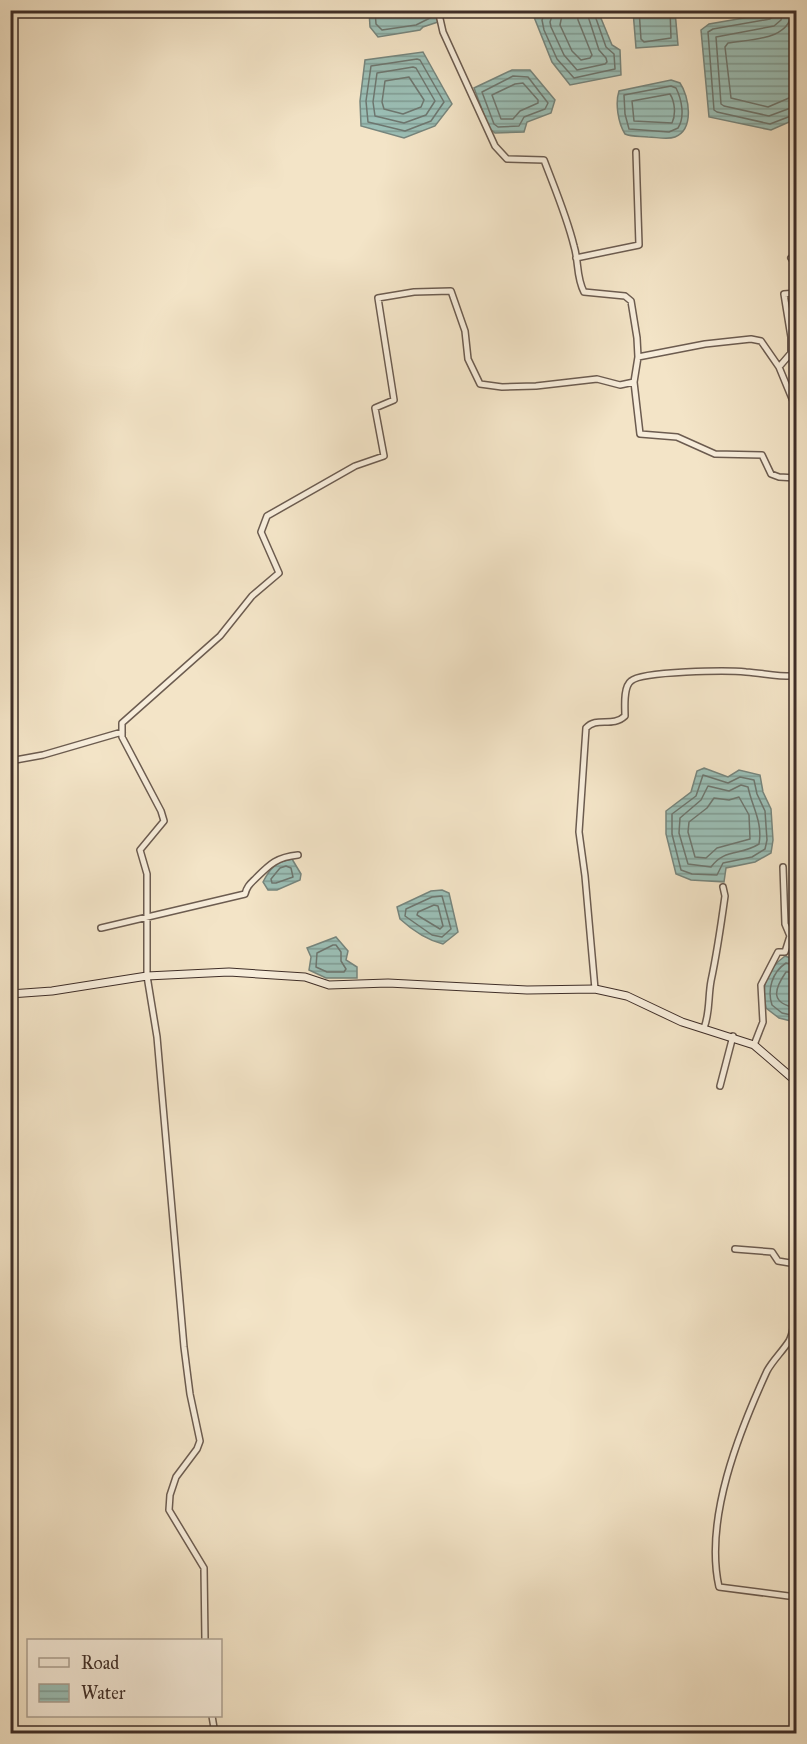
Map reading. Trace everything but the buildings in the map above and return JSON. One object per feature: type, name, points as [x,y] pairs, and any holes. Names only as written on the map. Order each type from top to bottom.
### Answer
[{"type":"main road","points":[[10,994],[52,991],[147,976],[229,972],[305,977],[329,985],[387,983],[527,990],[595,989],[627,996],[682,1022],[733,1036],[754,1045],[796,1079]]},
{"type":"street","points":[[438,10],[443,32],[495,146],[507,159],[544,160],[563,210],[576,258],[578,281],[584,292],[625,296],[631,301],[638,357],[634,382],[640,434],[677,437],[715,454],[762,455],[771,474],[796,478]]},
{"type":"street","points":[[576,258],[639,245],[636,152]]},
{"type":"street","points":[[791,258],[796,266]]},
{"type":"street","points":[[205,1639],[204,1568],[169,1510],[176,1477],[197,1449],[200,1441],[190,1394],[184,1347],[161,1080],[147,976],[147,874],[140,850],[164,821],[122,737],[122,723],[220,636],[252,596],[279,573],[261,532],[267,516],[355,466],[384,456],[375,408],[394,400],[378,298],[414,292],[451,291],[465,331],[468,359],[480,384],[502,387],[536,386],[597,379],[620,385],[634,382]]},
{"type":"street","points":[[779,367],[791,353],[791,337],[784,294],[796,293]]},
{"type":"street","points":[[638,357],[705,344],[751,339],[761,341],[779,367],[793,401],[796,401]]},
{"type":"street","points":[[595,989],[579,832],[586,728],[590,724],[600,722],[609,724],[622,720],[625,716],[627,688],[630,681],[639,677],[693,672],[743,671],[796,676]]},
{"type":"street","points":[[10,761],[43,755],[122,732]]},
{"type":"street","points":[[101,928],[245,894],[246,887],[267,865],[286,856],[298,855]]},
{"type":"street","points":[[754,1045],[763,1022],[761,985],[778,952],[785,951],[790,936],[785,924],[783,867]]},
{"type":"street","points":[[704,1028],[709,1016],[711,983],[718,954],[725,896],[723,887]]},
{"type":"street","points":[[720,1086],[733,1036]]},
{"type":"street","points":[[735,1249],[772,1252],[778,1261],[796,1264]]},
{"type":"street","points":[[796,1306],[790,1339],[771,1363],[759,1389],[722,1492],[716,1530],[716,1574],[719,1587],[796,1597]]},
{"type":"street","points":[[212,1717],[214,1734]]},
{"type":"water","points":[[551,10],[598,11],[612,45],[620,50],[621,75],[570,85],[552,62],[534,17]]},
{"type":"water","points":[[369,11],[435,11],[438,22],[420,30],[378,37],[370,27]]},
{"type":"water","points":[[633,11],[675,11],[678,45],[636,48]]},
{"type":"water","points":[[796,11],[796,119],[771,130],[709,117],[701,30],[709,24]]},
{"type":"water","points":[[423,52],[452,104],[435,126],[404,138],[361,126],[360,101],[365,60]]},
{"type":"water","points":[[512,70],[530,70],[555,100],[551,113],[527,122],[524,132],[495,133],[489,128],[474,88]]},
{"type":"water","points":[[671,80],[680,83],[688,104],[688,120],[681,133],[669,138],[625,134],[618,113],[619,91]]},
{"type":"water","points":[[704,768],[728,777],[739,770],[760,775],[763,792],[771,809],[773,840],[771,853],[755,862],[726,868],[724,882],[691,880],[676,874],[666,834],[666,811],[691,792],[697,771]]},
{"type":"water","points":[[292,859],[301,874],[300,880],[277,890],[268,890],[263,882],[268,873],[274,866]]},
{"type":"water","points":[[442,890],[449,893],[458,932],[443,944],[415,931],[400,919],[397,907],[431,891]]},
{"type":"water","points":[[336,937],[348,951],[346,960],[357,967],[357,978],[326,978],[309,970],[311,957],[307,948]]},
{"type":"water","points":[[785,956],[796,960],[795,1022],[779,1018],[766,1008],[764,992],[769,973]]}]
